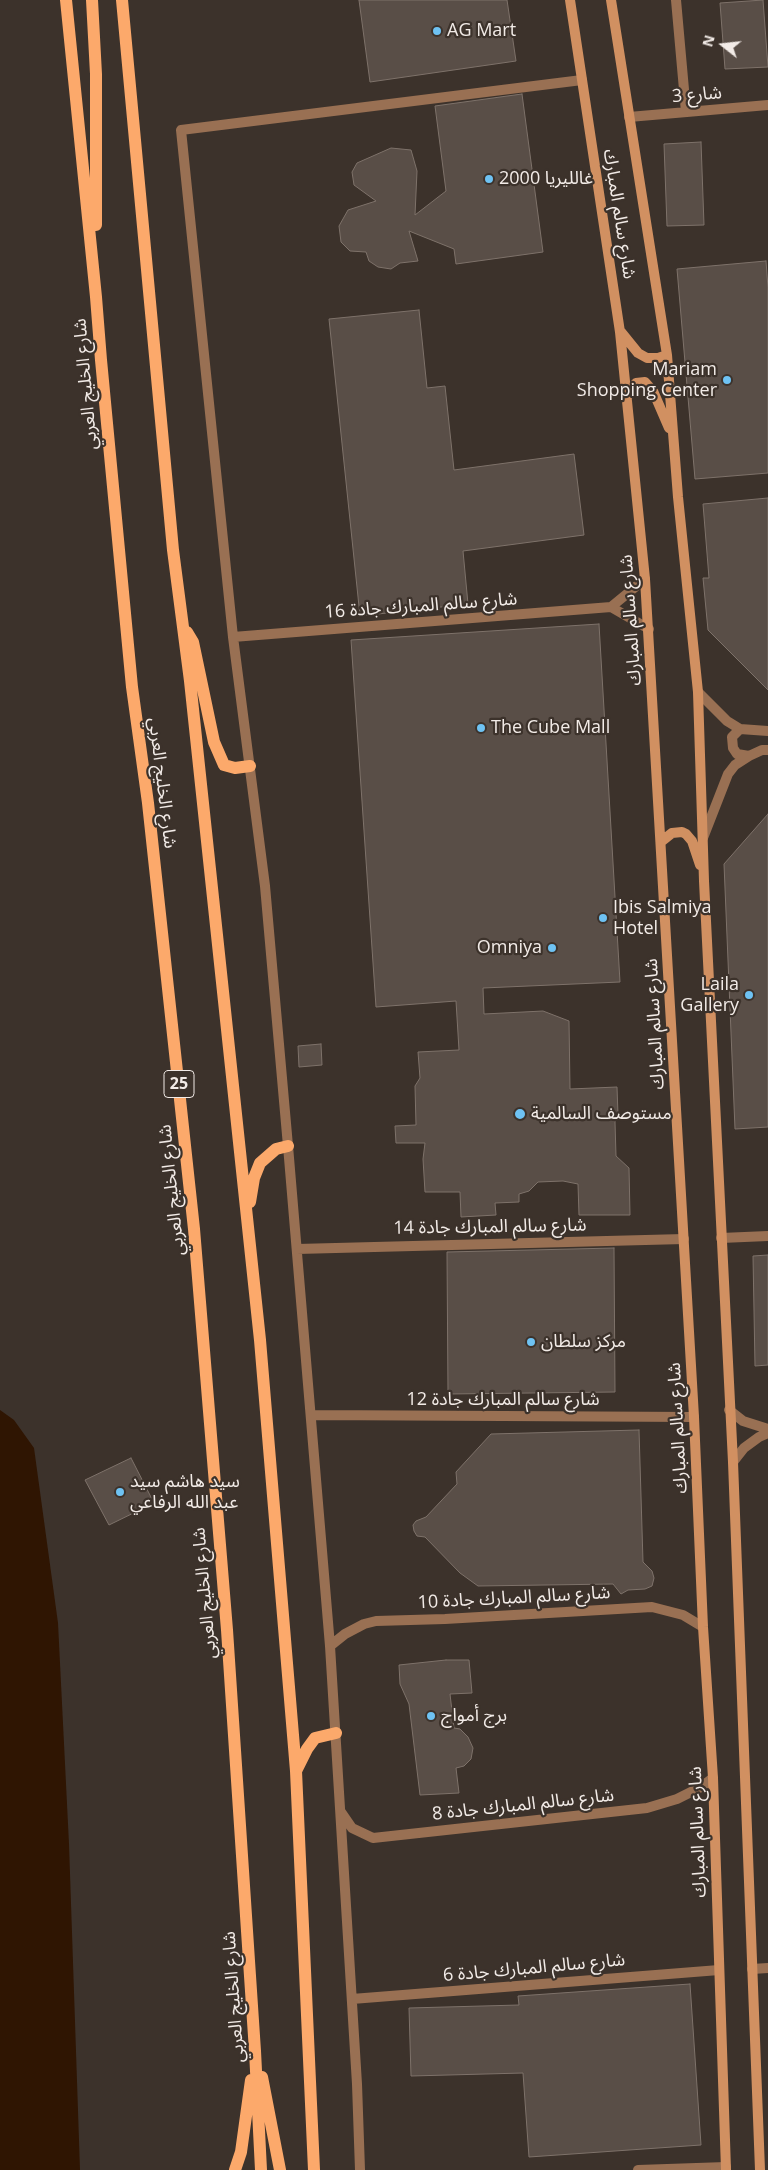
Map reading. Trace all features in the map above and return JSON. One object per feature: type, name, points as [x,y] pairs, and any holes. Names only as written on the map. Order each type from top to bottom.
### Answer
[{"type":"main road","name":"شارع الخليج العربي","points":[[66,0],[132,686],[148,803],[194,1229],[227,1630],[255,2050],[261,2170]]},
{"type":"main road","points":[[92,0],[96,74],[96,297]]},
{"type":"main road","points":[[122,0],[172,540],[183,624],[261,1346],[296,1771],[314,2170]]},
{"type":"main road","name":"شارع سالم المبارك","points":[[570,0],[620,332],[649,629],[694,1417],[703,1627],[713,1778],[726,2169]]},
{"type":"main road","name":"شارع سالم المبارك","points":[[611,0],[667,355],[698,692],[704,881],[733,1462],[760,2170]]},
{"type":"main road","points":[[620,332],[638,353],[646,358],[658,358],[667,355]]},
{"type":"main road","points":[[627,397],[636,383],[645,382],[653,391],[673,436]]},
{"type":"main road","points":[[183,624],[194,642],[214,742],[224,765],[235,768],[250,766]]},
{"type":"main road","points":[[662,841],[669,834],[678,832],[682,832],[689,837],[694,846],[704,881]]},
{"type":"main road","points":[[247,1219],[254,1178],[260,1163],[276,1149],[288,1146]]},
{"type":"main road","points":[[296,1771],[306,1749],[315,1738],[336,1734]]},
{"type":"main road","points":[[235,2170],[241,2152],[255,2050]]},
{"type":"main road","points":[[255,2050],[271,2115],[280,2170]]},
{"type":"street","points":[[676,0],[686,112]]},
{"type":"street","points":[[362,2168],[330,1646],[265,886],[233,637],[181,130],[582,80]]},
{"type":"street","name":"شارع 3","points":[[629,117],[768,105]]},
{"type":"street","points":[[645,579],[611,607],[649,629]]},
{"type":"street","name":"شارع سالم المبارك جادة 16","points":[[233,637],[611,607]]},
{"type":"street","points":[[698,692],[727,721],[740,729],[768,731]]},
{"type":"street","points":[[740,729],[732,737],[732,748],[737,754],[749,756]]},
{"type":"street","points":[[704,838],[728,774],[735,765],[749,756],[762,750],[768,750]]},
{"type":"street","points":[[721,1238],[768,1236]]},
{"type":"street","name":"شارع سالم المبارك جادة 14","points":[[297,1249],[684,1239]]},
{"type":"street","points":[[729,1410],[743,1421],[768,1429]]},
{"type":"street","name":"شارع سالم المبارك جادة 12","points":[[311,1415],[694,1417]]},
{"type":"street","points":[[733,1462],[744,1448],[768,1433]]},
{"type":"street","name":"شارع سالم المبارك جادة 10","points":[[330,1646],[345,1634],[364,1624],[376,1621],[652,1607],[683,1615],[703,1627]]},
{"type":"street","name":"شارع سالم المبارك جادة 8","points":[[340,1811],[352,1828],[373,1838],[647,1808],[677,1799],[701,1787],[713,1778]]},
{"type":"street","points":[[752,1969],[768,1968]]},
{"type":"street","name":"شارع سالم المبارك جادة 6","points":[[352,1999],[719,1970]]},
{"type":"street","points":[[638,2170],[726,2169]]},
{"type":"shaded area","points":[[0,1410],[14,1420],[34,1448],[58,1623],[69,1844],[80,2170],[0,2170]]},
{"type":"building","name":"AG Mart","points":[[359,0],[507,0],[516,61],[370,82]]},
{"type":"building","points":[[763,0],[768,67],[725,69],[720,3]]},
{"type":"building","name":"غالليريا 2000","points":[[522,94],[543,252],[456,264],[454,249],[409,231],[418,261],[400,263],[391,269],[378,267],[369,261],[366,252],[350,251],[341,242],[339,226],[348,210],[376,201],[354,185],[352,172],[357,163],[391,148],[411,150],[417,171],[415,215],[446,191],[435,106]]},
{"type":"building","points":[[701,142],[704,225],[667,226],[664,144]]},
{"type":"building","name":"Mariam Shopping Center","points":[[766,261],[768,288],[768,473],[695,479],[677,269]]},
{"type":"building","points":[[419,310],[427,388],[445,386],[454,470],[574,454],[584,535],[463,551],[468,604],[360,616],[329,319]]},
{"type":"building","points":[[768,498],[768,690],[708,630],[703,578],[709,578],[703,504]]},
{"type":"building","points":[[599,624],[620,982],[483,988],[484,1014],[543,1011],[569,1021],[570,1089],[617,1087],[616,1156],[629,1168],[630,1215],[579,1215],[578,1184],[563,1181],[538,1182],[529,1191],[519,1194],[519,1202],[495,1203],[496,1215],[461,1217],[460,1192],[425,1192],[423,1159],[425,1143],[396,1143],[395,1126],[416,1125],[415,1086],[420,1078],[418,1052],[459,1050],[456,1001],[376,1007],[351,640]]},
{"type":"building","name":"Laila Gallery","points":[[768,814],[768,1127],[735,1129],[724,864]]},
{"type":"building","points":[[321,1044],[322,1065],[299,1067],[298,1046]]},
{"type":"building","name":"مركز سلطان","points":[[614,1248],[615,1392],[448,1394],[447,1252]]},
{"type":"building","points":[[768,1255],[768,1365],[755,1366],[753,1256]]},
{"type":"building","points":[[639,1430],[643,1562],[652,1571],[654,1578],[652,1586],[645,1589],[628,1590],[621,1594],[613,1584],[478,1586],[460,1573],[425,1537],[417,1536],[414,1531],[413,1525],[416,1521],[426,1517],[457,1484],[456,1472],[491,1434]]},
{"type":"building","name":"سيد هاشم سيد عبد الله الرفاعي","points":[[131,1458],[154,1503],[109,1525],[85,1480]]},
{"type":"building","name":"برج أمواج","points":[[446,1660],[469,1660],[472,1693],[450,1694],[454,1728],[460,1729],[468,1737],[473,1748],[471,1759],[464,1766],[456,1768],[459,1793],[420,1795],[409,1704],[400,1684],[399,1665]]},
{"type":"building","points":[[690,1984],[701,2145],[529,2157],[523,2073],[411,2076],[409,2008],[519,2005],[518,1996]]},
{"type":"place","name":"AG Mart","points":[[437,31]]},
{"type":"place","name":"غالليريا 2000","points":[[489,179]]},
{"type":"place","name":"Mariam Shopping Center","points":[[727,380]]},
{"type":"place","name":"The Cube Mall","points":[[481,728]]},
{"type":"place","name":"Ibis Salmiya Hotel","points":[[603,918]]},
{"type":"place","name":"Omniya","points":[[552,948]]},
{"type":"place","name":"Laila Gallery","points":[[749,995]]},
{"type":"place","name":"مستوصف السالمية","points":[[520,1114]]},
{"type":"place","name":"مركز سلطان","points":[[531,1342]]},
{"type":"place","name":"سيد هاشم سيد عبد الله الرفاعي","points":[[120,1492]]},
{"type":"place","name":"برج أمواج","points":[[431,1716]]}]
